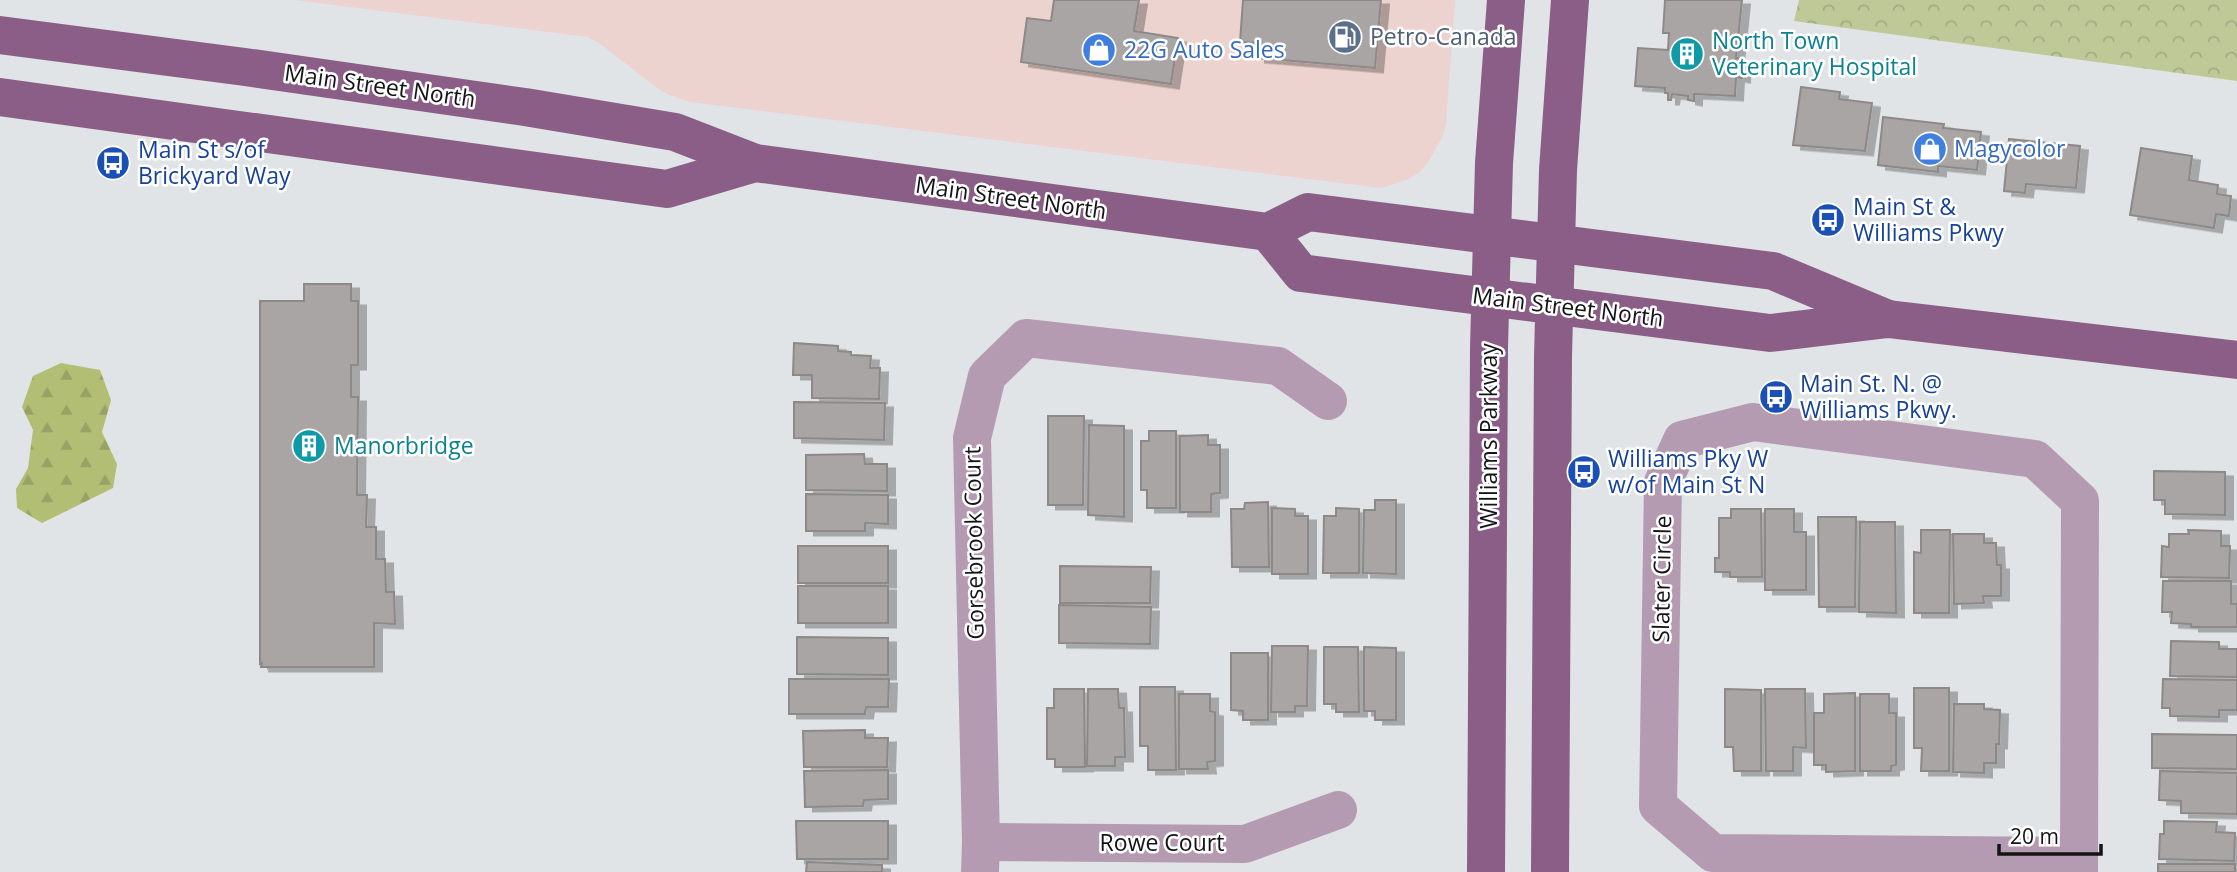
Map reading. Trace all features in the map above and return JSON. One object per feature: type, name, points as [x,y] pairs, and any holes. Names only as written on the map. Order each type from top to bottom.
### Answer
[{"type":"main road","name":"Williams Parkway","points":[[1486,872],[1492,235],[1494,163],[1506,0]]},
{"type":"main road","points":[[1550,872],[1554,306],[1558,170],[1570,0]]},
{"type":"main road","name":"Main Street North","points":[[0,35],[525,107],[675,132],[755,163],[1268,232],[1308,212],[1773,271],[1888,319]]},
{"type":"main road","name":"Main Street North","points":[[0,97],[667,189],[755,163]]},
{"type":"main road","name":"Main Street North","points":[[1268,232],[1301,273],[1770,333],[1888,319],[2237,360]]},
{"type":"street","name":"Gorsebrook Court","points":[[981,857],[972,438],[987,376],[1026,338],[1278,366],[1328,401]]},
{"type":"street","name":"Slater Circle","points":[[1752,422],[2035,459],[2080,501],[2078,864],[1713,853],[1658,806],[1663,482],[1682,440],[1752,422]]},
{"type":"street","name":"Rowe Court","points":[[981,857],[1245,844],[1338,810]]},
{"type":"shaded area","points":[[294,0],[1455,0],[1443,136],[1420,172],[1407,180],[1381,188],[690,102],[657,88],[588,37]]},
{"type":"green space","points":[[1799,0],[2237,0],[2237,81],[1794,21]]},
{"type":"green space","points":[[61,363],[100,370],[111,400],[102,432],[117,464],[113,488],[42,523],[17,508],[16,489],[28,468],[33,430],[22,407],[33,376]]},
{"type":"building","name":"22G Auto Sales","points":[[1054,0],[1139,0],[1134,31],[1178,38],[1171,84],[1021,62],[1027,18],[1051,21]]},
{"type":"building","points":[[1243,0],[1381,0],[1375,68],[1257,58],[1258,43],[1240,42]]},
{"type":"building","name":"North Town Veterinary Hospital","points":[[1665,0],[1742,0],[1736,58],[1743,58],[1742,78],[1736,77],[1735,96],[1694,94],[1694,101],[1688,100],[1688,96],[1672,94],[1671,100],[1668,100],[1665,88],[1635,86],[1638,48],[1668,50],[1669,33],[1663,33]]},
{"type":"building","points":[[1801,87],[1840,92],[1839,99],[1872,103],[1865,151],[1793,145]]},
{"type":"building","name":"Magycolor","points":[[1883,117],[1944,124],[1943,128],[1981,132],[1977,170],[1938,166],[1938,172],[1878,165]]},
{"type":"building","points":[[2009,139],[2080,146],[2076,188],[2026,184],[2025,193],[2004,191]]},
{"type":"building","points":[[2141,148],[2192,156],[2189,180],[2218,185],[2217,194],[2231,196],[2229,216],[2216,214],[2214,228],[2130,215]]},
{"type":"building","name":"Manorbridge","points":[[304,284],[351,284],[351,301],[358,301],[358,365],[351,365],[351,397],[358,397],[357,495],[367,495],[366,527],[376,527],[376,559],[385,559],[386,592],[394,592],[395,624],[374,623],[374,667],[261,667],[262,663],[260,664],[260,301],[304,301]]},
{"type":"building","points":[[794,343],[838,346],[838,351],[851,352],[851,355],[871,356],[870,368],[880,368],[879,399],[812,398],[812,375],[793,375]]},
{"type":"building","points":[[794,402],[885,403],[884,440],[794,438]]},
{"type":"building","points":[[1048,416],[1084,416],[1083,505],[1048,505]]},
{"type":"building","points":[[1089,425],[1124,426],[1124,517],[1088,515]]},
{"type":"building","points":[[1149,431],[1176,431],[1176,508],[1147,508],[1147,490],[1141,490],[1141,441],[1149,441]]},
{"type":"building","points":[[1208,435],[1208,445],[1220,445],[1220,493],[1211,494],[1211,512],[1180,512],[1180,436]]},
{"type":"building","points":[[864,454],[865,464],[887,464],[887,491],[806,490],[806,455]]},
{"type":"building","points":[[2154,471],[2225,472],[2225,515],[2165,514],[2165,500],[2154,500]]},
{"type":"building","points":[[806,494],[888,495],[888,524],[865,523],[865,531],[806,531]]},
{"type":"building","points":[[1375,500],[1396,500],[1396,574],[1363,573],[1364,510],[1375,510]]},
{"type":"building","points":[[1268,502],[1269,567],[1232,567],[1231,509],[1244,509],[1245,503]]},
{"type":"building","points":[[1272,508],[1295,509],[1295,516],[1308,516],[1308,574],[1272,574]]},
{"type":"building","points":[[1336,508],[1359,509],[1359,573],[1323,573],[1324,516],[1336,516]]},
{"type":"building","points":[[1731,509],[1761,509],[1762,577],[1730,577],[1730,572],[1715,572],[1715,558],[1719,558],[1719,518],[1731,518]]},
{"type":"building","points":[[1765,509],[1794,509],[1794,532],[1806,532],[1806,590],[1765,590]]},
{"type":"building","points":[[1818,517],[1856,517],[1855,607],[1819,607]]},
{"type":"building","points":[[1860,522],[1895,522],[1896,613],[1859,612]]},
{"type":"building","points":[[1921,530],[1950,530],[1949,613],[1914,613],[1914,552],[1921,553]]},
{"type":"building","points":[[2188,530],[2221,531],[2221,546],[2230,546],[2229,578],[2161,577],[2162,546],[2169,547],[2169,534],[2189,534]]},
{"type":"building","points":[[1953,534],[1984,534],[1984,543],[1996,543],[1997,565],[2001,565],[2001,596],[1983,596],[1984,603],[1954,604]]},
{"type":"building","points":[[798,546],[888,546],[888,583],[798,583]]},
{"type":"building","points":[[1060,566],[1151,567],[1150,603],[1060,603]]},
{"type":"building","points":[[2163,581],[2231,581],[2231,604],[2237,604],[2237,627],[2191,627],[2191,624],[2171,623],[2172,612],[2162,612]]},
{"type":"building","points":[[798,586],[888,586],[888,623],[798,623]]},
{"type":"building","points":[[1059,605],[1151,607],[1150,644],[1059,643]]},
{"type":"building","points":[[797,637],[888,638],[888,675],[797,674]]},
{"type":"building","points":[[2171,641],[2219,642],[2219,649],[2237,649],[2237,677],[2170,676]]},
{"type":"building","points":[[1272,646],[1308,646],[1307,706],[1295,706],[1295,712],[1271,712]]},
{"type":"building","points":[[1324,647],[1358,647],[1359,712],[1336,712],[1336,704],[1324,704]]},
{"type":"building","points":[[1364,647],[1396,648],[1396,720],[1375,720],[1375,711],[1364,711]]},
{"type":"building","points":[[1231,653],[1268,653],[1268,720],[1243,720],[1243,711],[1231,710]]},
{"type":"building","points":[[789,679],[889,679],[888,707],[866,707],[865,714],[789,714]]},
{"type":"building","points":[[2163,679],[2237,680],[2237,710],[2219,710],[2219,717],[2170,716],[2170,708],[2162,708]]},
{"type":"building","points":[[1140,687],[1175,687],[1176,770],[1148,770],[1148,746],[1140,746]]},
{"type":"building","points":[[1914,688],[1949,688],[1949,771],[1921,771],[1922,748],[1914,748]]},
{"type":"building","points":[[1054,689],[1084,689],[1085,767],[1055,767],[1055,759],[1047,759],[1047,708],[1054,708]]},
{"type":"building","points":[[1088,689],[1118,689],[1119,708],[1124,708],[1125,757],[1115,757],[1115,766],[1087,766]]},
{"type":"building","points":[[1725,689],[1761,690],[1761,771],[1734,771],[1733,747],[1725,747]]},
{"type":"building","points":[[1765,689],[1805,689],[1806,748],[1793,747],[1793,771],[1766,771]]},
{"type":"building","points":[[1855,693],[1855,771],[1826,772],[1826,765],[1814,765],[1814,713],[1824,713],[1824,694]]},
{"type":"building","points":[[1179,694],[1210,694],[1210,711],[1215,712],[1215,761],[1207,762],[1208,769],[1179,769]]},
{"type":"building","points":[[1860,694],[1889,694],[1889,713],[1896,713],[1896,765],[1891,766],[1891,771],[1860,771]]},
{"type":"building","points":[[1954,704],[1984,704],[1984,709],[2000,710],[1996,763],[1984,763],[1984,773],[1953,772]]},
{"type":"building","points":[[865,730],[865,738],[888,738],[887,767],[804,767],[803,731]]},
{"type":"building","points":[[2152,734],[2237,735],[2237,769],[2152,768]]},
{"type":"building","points":[[888,770],[888,799],[864,800],[863,806],[805,807],[804,771]]},
{"type":"building","points":[[2160,771],[2237,773],[2237,814],[2181,813],[2181,801],[2159,800]]},
{"type":"building","points":[[796,821],[888,821],[888,859],[797,859]]},
{"type":"building","points":[[2164,821],[2217,822],[2216,832],[2235,833],[2234,861],[2159,859],[2160,834],[2164,834]]},
{"type":"building","points":[[807,862],[882,865],[882,872],[806,872]]},
{"type":"building","points":[[2158,864],[2235,864],[2235,872],[2158,872]]},
{"type":"place","name":"Petro-Canada","points":[[1345,37]]},
{"type":"place","name":"22G Auto Sales","points":[[1099,50]]},
{"type":"place","name":"North Town Veterinary Hospital","points":[[1687,54]]},
{"type":"place","name":"Magycolor","points":[[1930,149]]},
{"type":"place","name":"Main St s/of Brickyard Way","points":[[113,163]]},
{"type":"place","name":"Main St & Williams Pkwy","points":[[1828,220]]},
{"type":"place","name":"Main St. N. @ Williams Pkwy.","points":[[1776,397]]},
{"type":"place","name":"Manorbridge","points":[[309,446]]},
{"type":"place","name":"Williams Pky W w/of Main St N","points":[[1584,472]]}]
